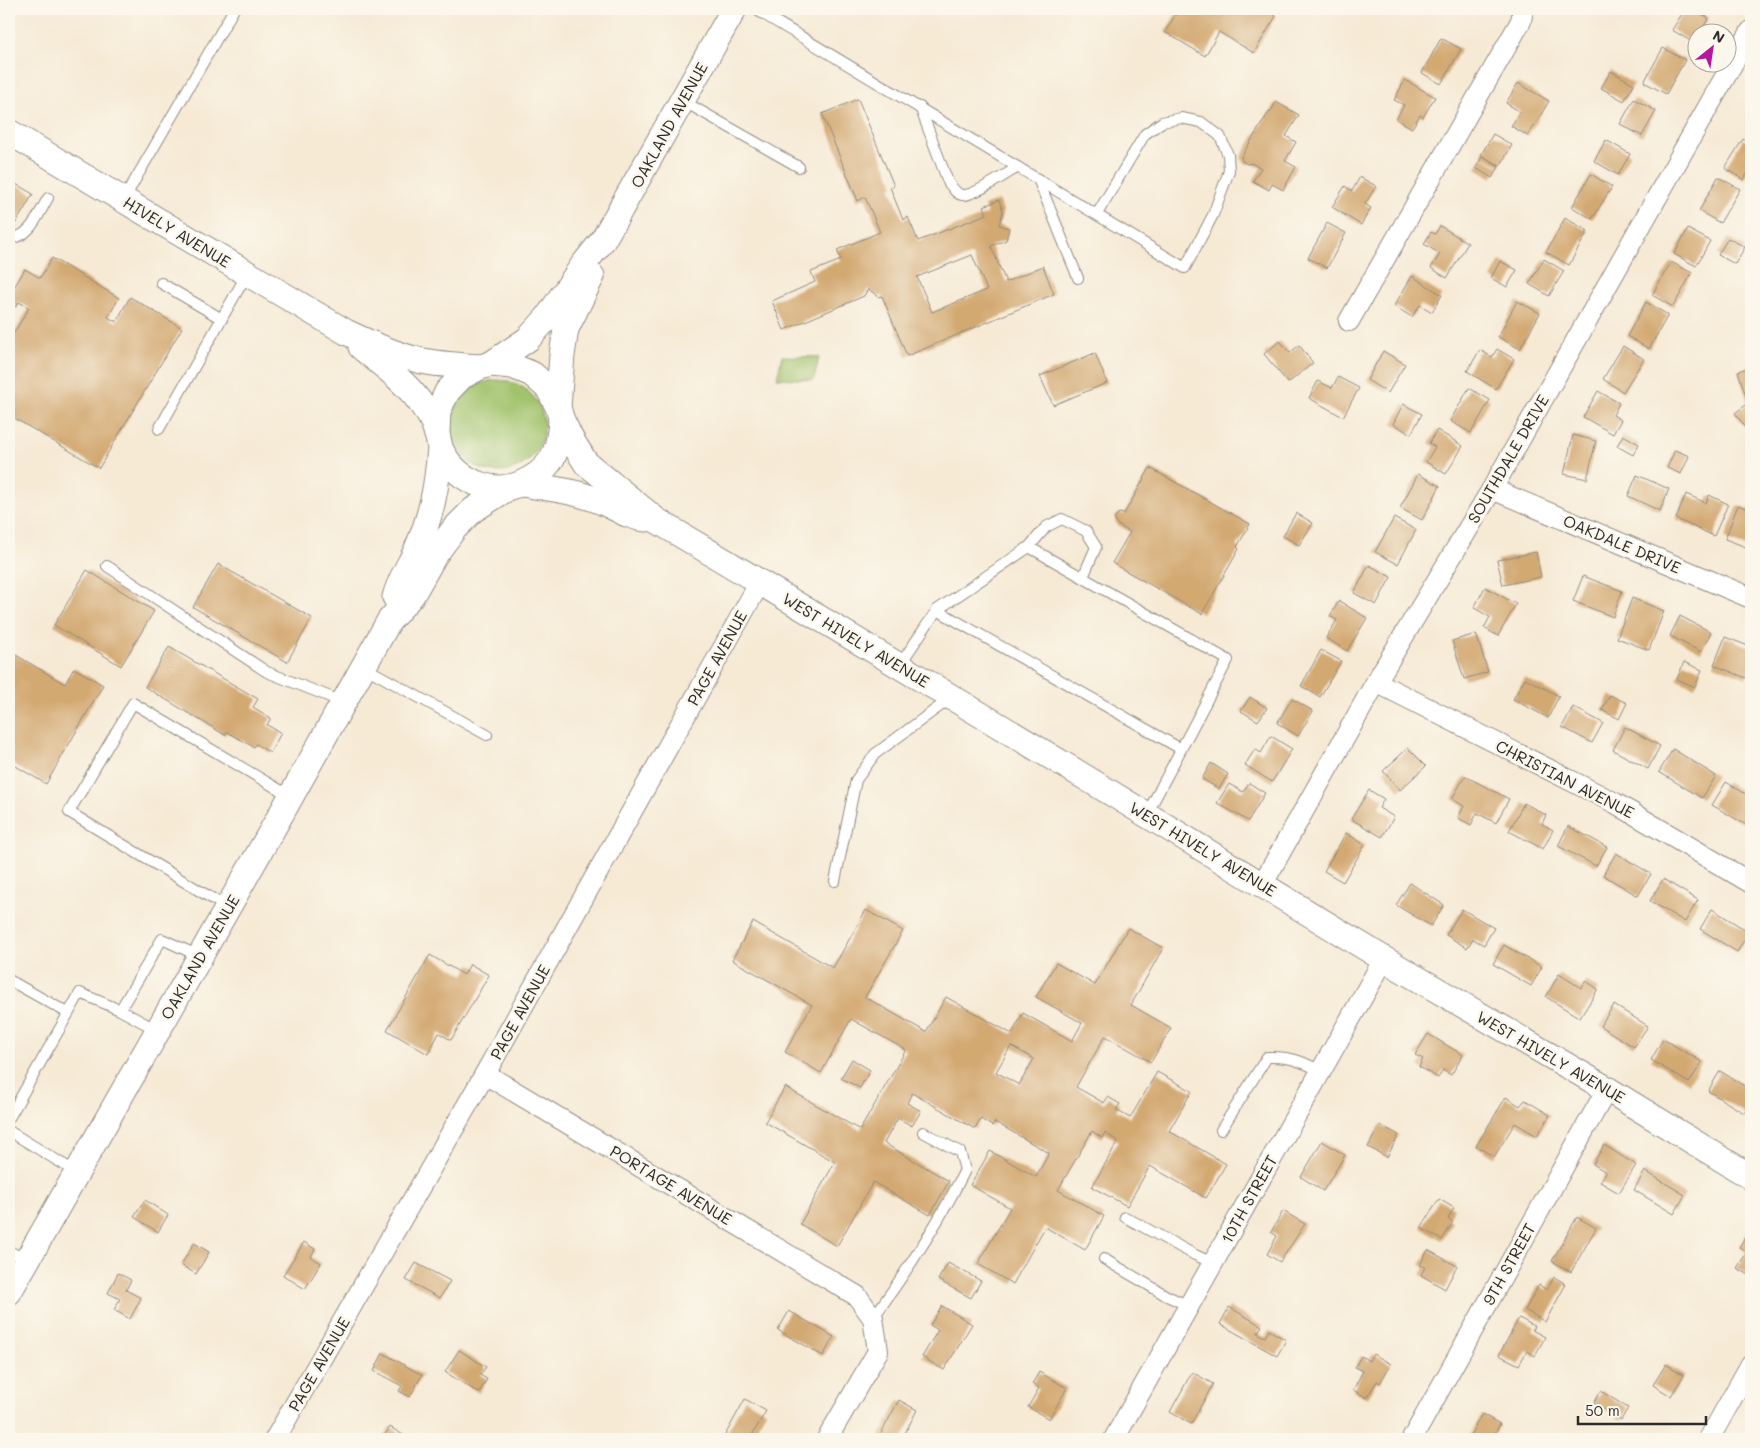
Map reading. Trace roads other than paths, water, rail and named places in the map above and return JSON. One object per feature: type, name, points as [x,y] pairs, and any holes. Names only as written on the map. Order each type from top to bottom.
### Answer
[{"type":"street","points":[[1349,321],[1521,20],[1523,9]]},
{"type":"street","name":"OAKLAND AVENUE","points":[[485,366],[528,339],[548,318],[583,265],[603,240],[729,12]]},
{"type":"street","name":"SOUTHDALE DRIVE","points":[[1262,884],[1376,682],[1492,489],[1751,31]]},
{"type":"street","name":"HIVELY AVENUE","points":[[9,132],[346,332],[386,351],[419,360],[444,364],[512,366],[532,374],[548,388],[571,439],[586,463],[656,520]]},
{"type":"street","name":"OAKLAND AVENUE","points":[[560,413],[562,355],[566,329],[594,272],[603,240]]},
{"type":"street","name":"HIVELY AVENUE","points":[[346,332],[409,388],[425,408],[451,466],[468,480],[487,487],[515,486],[573,493],[602,502],[633,518],[656,520]]},
{"type":"street","points":[[439,440],[438,412],[447,392],[461,377],[485,366]]},
{"type":"street","points":[[515,486],[539,474],[553,458],[560,439],[560,413]]},
{"type":"street","name":"OAKLAND AVENUE","points":[[9,1292],[18,1256],[77,1172],[291,797],[388,621],[397,589],[429,519],[436,494],[439,440]]},
{"type":"street","name":"OAKLAND AVENUE","points":[[388,621],[412,595],[434,556],[454,528],[473,510],[515,486]]},
{"type":"street","name":"OAKDALE DRIVE","points":[[1492,489],[1751,598]]},
{"type":"street","name":"WEST HIVELY AVENUE","points":[[656,520],[1384,959],[1607,1089],[1751,1177]]},
{"type":"street","name":"PAGE AVENUE","points":[[275,1439],[485,1074],[760,582]]},
{"type":"street","name":"CHRISTIAN AVENUE","points":[[1376,682],[1616,804],[1751,883]]},
{"type":"street","name":"10TH STREET","points":[[1114,1439],[1384,959]]},
{"type":"street","name":"PORTAGE AVENUE","points":[[485,1074],[857,1296],[873,1318]]},
{"type":"street","name":"9TH STREET","points":[[1412,1439],[1607,1089]]},
{"type":"street","points":[[827,1439],[878,1352],[873,1318]]},
{"type":"street","points":[[1709,1439],[1751,1364]]},
{"type":"lane","points":[[124,200],[234,9]]},
{"type":"lane","points":[[755,9],[1185,268],[1213,215],[1229,171],[1228,154],[1220,136],[1201,122],[1181,118],[1162,122],[1145,134],[1097,214]]},
{"type":"lane","points":[[682,100],[799,167]]},
{"type":"lane","points":[[920,107],[948,182],[954,191],[962,195],[972,194],[1018,167]]},
{"type":"lane","points":[[1038,179],[1078,278]]},
{"type":"lane","points":[[9,238],[16,238],[26,233],[48,198]]},
{"type":"lane","points":[[159,429],[247,274]]},
{"type":"lane","points":[[161,283],[222,319]]},
{"type":"lane","points":[[899,666],[937,610],[1029,547],[1046,527],[1062,519],[1086,531],[1096,547],[1083,577]]},
{"type":"lane","points":[[1029,547],[1228,660],[1147,815]]},
{"type":"lane","points":[[107,566],[267,672],[344,702]]},
{"type":"lane","points":[[937,610],[1181,750]]},
{"type":"lane","points":[[364,666],[487,736]]},
{"type":"lane","points":[[834,881],[856,780],[875,754],[951,697]]},
{"type":"lane","points":[[228,908],[69,812],[133,703],[291,797]]},
{"type":"lane","points":[[120,1010],[162,939],[200,956]]},
{"type":"lane","points":[[9,980],[68,1013]]},
{"type":"lane","points":[[9,1118],[80,993],[120,1010],[158,1030]]},
{"type":"lane","points":[[1221,1130],[1267,1057],[1284,1056],[1304,1062],[1321,1071]]},
{"type":"lane","points":[[9,1131],[77,1172]]},
{"type":"lane","points":[[873,1318],[917,1254],[951,1199],[966,1170],[960,1152],[923,1132]]},
{"type":"lane","points":[[1125,1217],[1213,1263]]},
{"type":"lane","points":[[1104,1259],[1167,1296],[1189,1306]]}]
